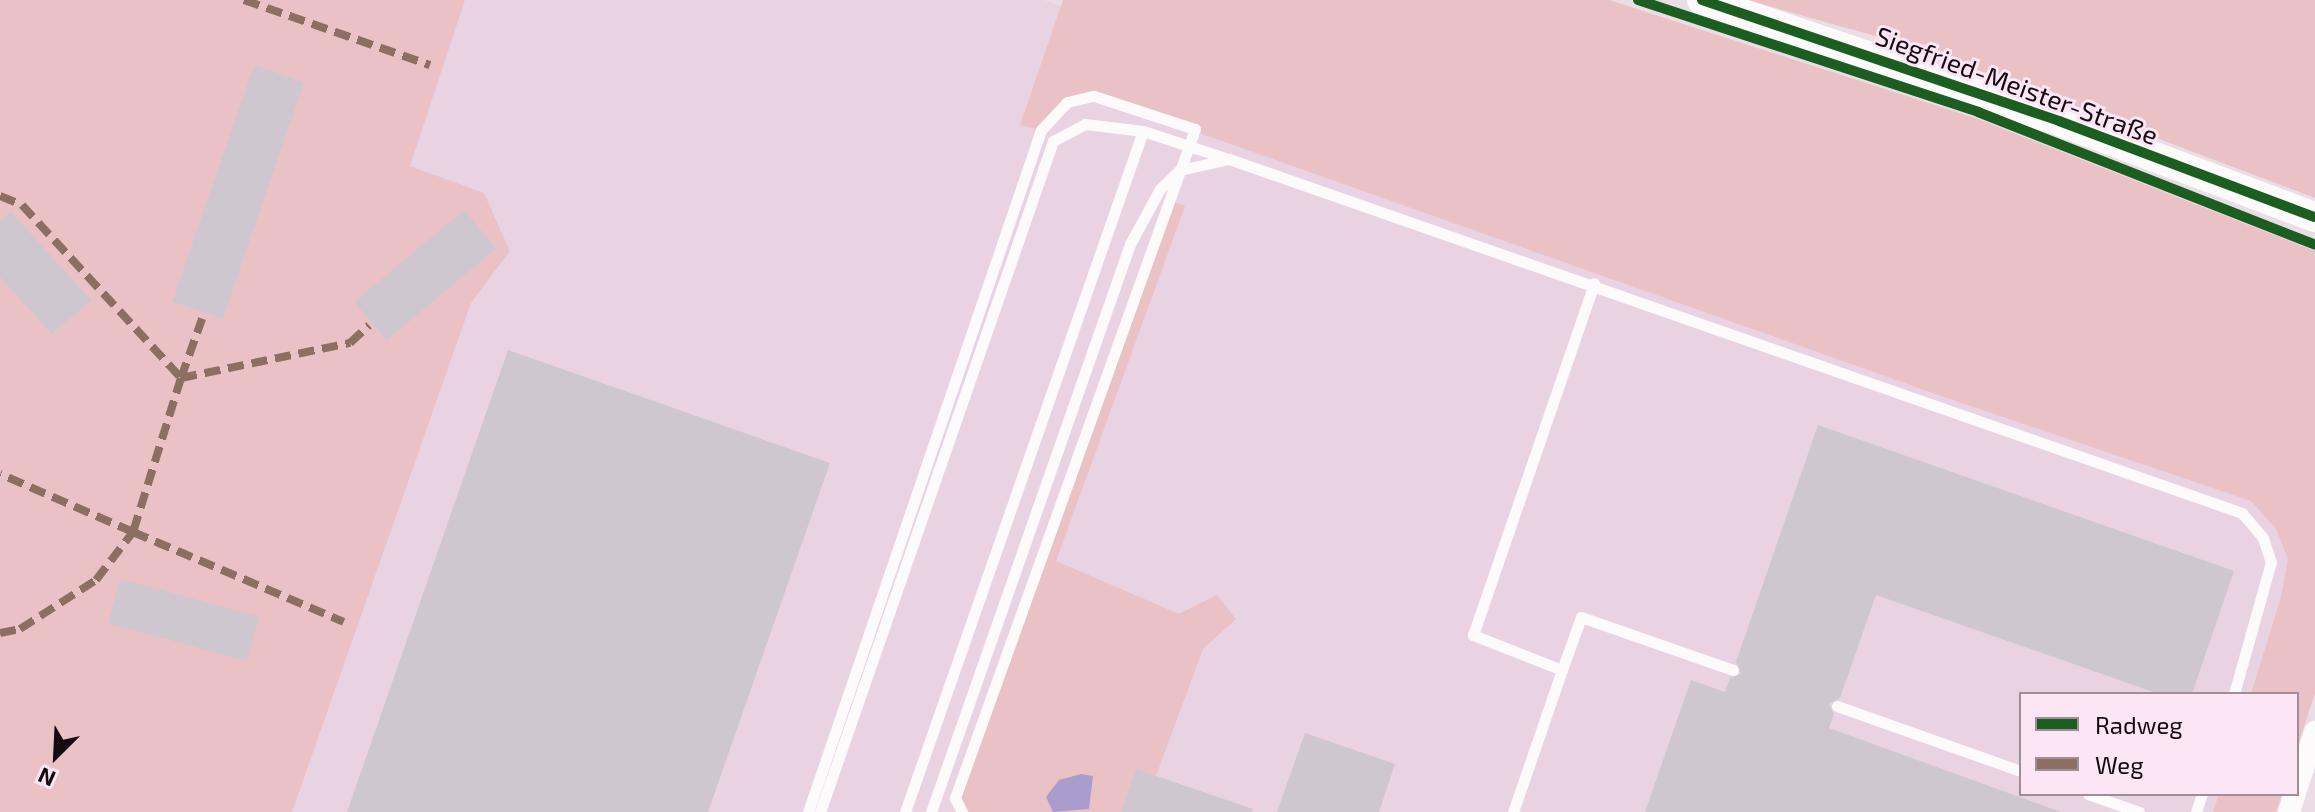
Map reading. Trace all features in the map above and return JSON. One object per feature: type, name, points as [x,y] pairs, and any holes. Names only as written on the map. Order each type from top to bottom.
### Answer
[{"type":"street","name":"Siegfried-Meister-Straße","points":[[1702,0],[2045,116],[2315,217]]},
{"type":"street","points":[[2299,781],[2315,732]]},
{"type":"lane","points":[[808,812],[1041,130],[1067,102],[1094,96],[1195,129],[955,798],[962,812]]},
{"type":"lane","points":[[820,812],[1053,141],[1085,124],[1143,131],[1229,159],[1594,283],[2242,513],[2263,538],[2271,562],[2235,692]]},
{"type":"lane","points":[[905,812],[1143,131]]},
{"type":"lane","points":[[931,812],[1130,244],[1160,189],[1180,170],[1229,159]]},
{"type":"lane","points":[[1562,670],[1473,635],[1594,283]]},
{"type":"lane","points":[[1513,812],[1581,617],[1733,670]]},
{"type":"lane","points":[[1837,706],[2019,770]]},
{"type":"lane","points":[[2094,796],[2139,812]]},
{"type":"shaded area","points":[[0,0],[465,0],[410,166],[484,193],[510,251],[471,303],[292,812],[0,812]]},
{"type":"shaded area","points":[[465,0],[1044,0],[2315,424],[2286,692],[2019,692],[2019,796],[2252,796],[2248,812],[291,812],[471,303],[510,251],[484,193],[409,166]]},
{"type":"shaded area","points":[[1063,0],[1609,0],[1978,119],[2315,251],[2315,693],[2299,742],[2299,692],[2252,692],[2281,597],[2288,559],[2276,529],[2251,501],[1947,398],[1095,96],[1067,102],[1041,130],[1020,125]]},
{"type":"shaded area","points":[[1747,0],[2315,0],[2315,198],[1922,49]]},
{"type":"shaded area","points":[[1169,200],[1185,206],[1056,561],[1179,614],[1217,595],[1236,619],[1203,649],[1156,776],[1136,769],[1121,812],[962,812],[955,798]]},
{"type":"shaded area","points":[[1081,774],[1093,776],[1089,809],[1053,812],[1046,797],[1059,780]]},
{"type":"shaded area","points":[[2218,796],[2281,796],[2276,812],[2213,812]]},
{"type":"building","points":[[254,65],[304,82],[223,319],[173,301]]},
{"type":"building","points":[[464,210],[496,248],[387,340],[354,302]]},
{"type":"building","points":[[11,212],[91,300],[52,334],[0,277],[0,222]]},
{"type":"building","points":[[508,350],[830,463],[708,812],[347,812]]},
{"type":"building","points":[[1818,425],[2234,571],[2193,692],[2153,692],[1876,595],[1840,698],[1829,704],[1834,714],[1829,728],[2061,812],[1645,812],[1691,680],[1725,692],[1730,678],[1741,674],[1736,662]]},
{"type":"building","points":[[120,579],[259,616],[247,661],[108,623]]},
{"type":"building","points":[[1305,733],[1395,764],[1379,812],[1277,812]]},
{"type":"building","points":[[1136,769],[1253,809],[1252,812],[1121,812]]},
{"type":"marked path","points":[[244,0],[430,65]]},
{"type":"marked path","points":[[0,196],[22,205],[181,378],[133,532],[0,474]]},
{"type":"marked path","points":[[181,378],[202,319]]},
{"type":"marked path","points":[[181,378],[350,343],[369,325]]},
{"type":"marked path","points":[[0,633],[20,629],[96,580],[133,532],[344,622]]},
{"type":"cycle path","points":[[1638,0],[1978,112],[2315,245]]},
{"type":"cycle path","points":[[1702,0],[2059,121],[2315,217]]}]
